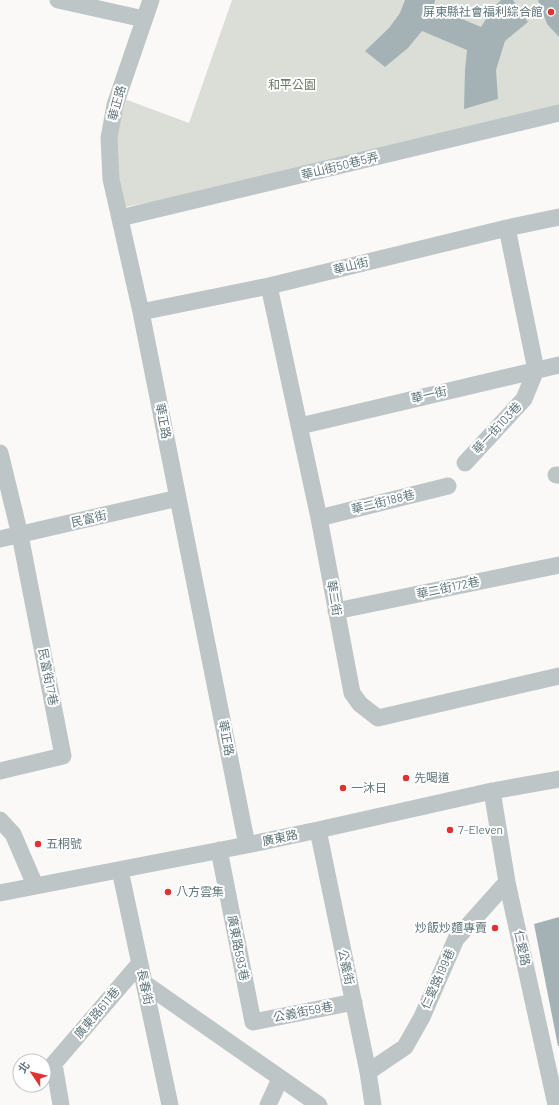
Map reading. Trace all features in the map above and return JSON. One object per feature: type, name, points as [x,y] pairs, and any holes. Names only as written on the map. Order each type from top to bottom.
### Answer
[{"type":"street","points":[[58,0],[144,19]]},
{"type":"street","name":"華正路","points":[[151,0],[114,106],[109,138],[111,179],[141,312],[247,845]]},
{"type":"street","name":"華山街50巷5弄","points":[[120,218],[559,113]]},
{"type":"street","name":"華山街","points":[[141,312],[269,286],[559,216]]},
{"type":"street","points":[[507,228],[536,370]]},
{"type":"street","name":"華二街","points":[[269,286],[319,518],[352,693],[360,704],[378,718],[559,676]]},
{"type":"street","name":"華一街","points":[[300,426],[559,365]]},
{"type":"street","name":"華一街103巷","points":[[465,463],[524,399],[536,370]]},
{"type":"street","points":[[0,453],[20,535]]},
{"type":"street","name":"華二街188巷","points":[[319,518],[448,486]]},
{"type":"street","name":"民富街","points":[[0,539],[178,498]]},
{"type":"street","name":"民富街17巷","points":[[0,771],[63,756],[20,535]]},
{"type":"street","name":"華二街172巷","points":[[336,611],[559,565]]},
{"type":"street","name":"廣東路","points":[[0,893],[247,845],[492,791],[559,779]]},
{"type":"street","name":"仁愛路","points":[[492,791],[507,882],[556,1105]]},
{"type":"street","points":[[0,820],[13,834],[35,885]]},
{"type":"street","name":"公義街","points":[[318,830],[354,1002],[373,1105]]},
{"type":"street","name":"廣東路593巷","points":[[219,850],[253,1022]]},
{"type":"street","name":"長春街","points":[[120,870],[170,1105]]},
{"type":"street","name":"仁愛路199巷","points":[[368,1072],[405,1047],[422,1017],[456,939],[507,882]]},
{"type":"street","name":"廣東路611巷","points":[[62,1105],[49,1069],[140,962]]},
{"type":"street","points":[[144,983],[319,1105]]},
{"type":"street","name":"公義街59巷","points":[[253,1022],[354,1002]]},
{"type":"street","points":[[268,1105],[280,1079]]},
{"type":"green space","name":"和平公園","points":[[232,0],[559,0],[559,109],[224,189],[119,208],[111,161],[122,98],[189,123]]},
{"type":"building","points":[[405,0],[435,0],[434,7],[481,27],[493,8],[501,0],[513,0],[528,22],[505,41],[496,70],[498,99],[464,109],[467,50],[422,31],[408,48],[385,67],[365,51],[389,28],[400,13]]},
{"type":"building","name":"屏東縣社會福利綜合館","points":[[538,0],[559,0],[559,37],[547,24]]},
{"type":"building","points":[[559,917],[559,1046],[558,1046],[534,924]]},
{"type":"place","name":"屏東縣社會福利綜合館","points":[[551,12]]},
{"type":"place","name":"先喝道","points":[[406,778]]},
{"type":"place","name":"一沐日","points":[[343,788]]},
{"type":"place","name":"7-Eleven","points":[[450,830]]},
{"type":"place","name":"五桐號","points":[[38,844]]},
{"type":"place","name":"八方雲集","points":[[168,892]]},
{"type":"place","name":"炒飯炒麵專賣","points":[[495,928]]}]
